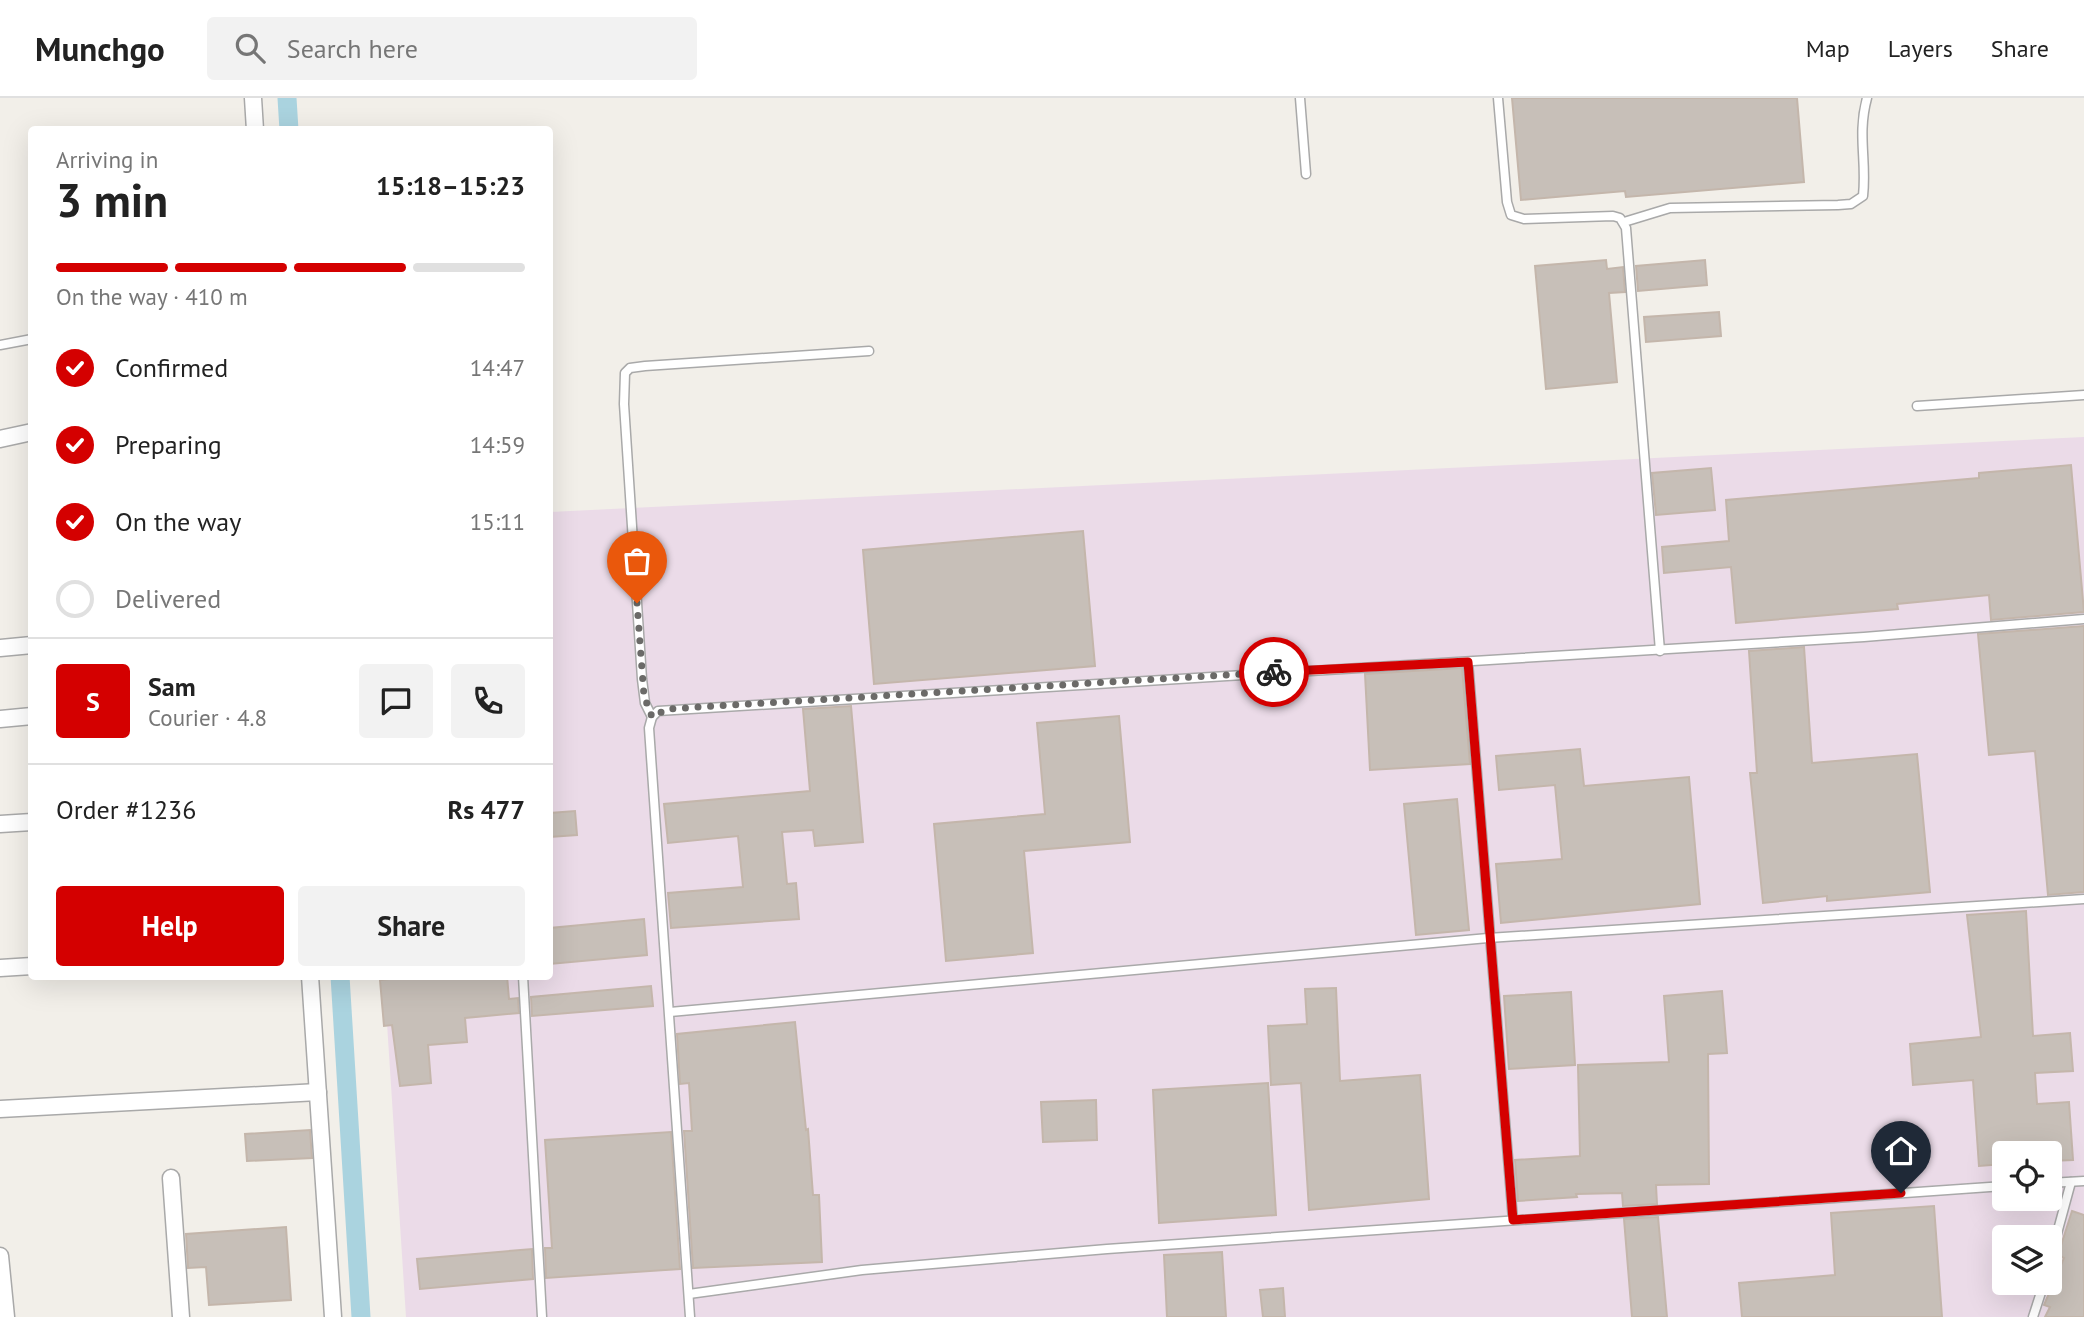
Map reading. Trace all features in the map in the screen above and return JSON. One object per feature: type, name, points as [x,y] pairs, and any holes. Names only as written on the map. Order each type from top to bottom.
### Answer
[{"type":"street","points":[[253,98],[255,126]]},
{"type":"street","points":[[0,439],[28,433]]},
{"type":"street","points":[[0,648],[28,645]]},
{"type":"street","points":[[0,719],[28,716]]},
{"type":"street","points":[[0,824],[28,822]]},
{"type":"street","points":[[0,968],[28,967]]},
{"type":"street","points":[[310,980],[332,1317]]},
{"type":"street","points":[[0,1109],[318,1092]]},
{"type":"street","points":[[171,1178],[181,1317]]},
{"type":"street","points":[[0,1256],[6,1317]]},
{"type":"lane","points":[[1300,98],[1306,174]]},
{"type":"lane","points":[[1498,98],[1507,202],[1511,215],[1524,219],[1613,216],[1624,222],[1670,208],[1838,205],[1858,201],[1863,197],[1864,186],[1860,126],[1867,98]]},
{"type":"lane","points":[[1624,222],[1660,650]]},
{"type":"lane","points":[[0,345],[28,340]]},
{"type":"lane","points":[[690,1317],[649,728],[652,717],[645,703],[642,679],[624,404],[625,373],[630,368],[645,366],[869,351]]},
{"type":"lane","points":[[1917,406],[2084,396]]},
{"type":"lane","points":[[652,717],[667,709],[1660,650],[2084,619]]},
{"type":"lane","points":[[1468,662],[1488,938],[1513,1220]]},
{"type":"lane","points":[[670,1012],[1488,938],[2084,899]]},
{"type":"lane","points":[[523,980],[542,1317]]},
{"type":"lane","points":[[2062,1182],[2084,1181]]},
{"type":"lane","points":[[2059,1225],[2071,1182]]},
{"type":"lane","points":[[689,1294],[862,1270],[943,1263],[1992,1187]]},
{"type":"lane","points":[[2033,1317],[2040,1295]]},
{"type":"shaded area","points":[[2084,437],[2084,1317],[406,1317],[384,980],[553,980],[553,512]]},
{"type":"building","points":[[1512,98],[1797,98],[1804,182],[1626,197],[1625,191],[1521,200]]},
{"type":"building","points":[[1606,260],[1607,269],[1623,267],[1625,292],[1609,293],[1617,382],[1546,389],[1535,266]]},
{"type":"building","points":[[1705,260],[1707,285],[1638,291],[1636,266]]},
{"type":"building","points":[[1719,312],[1721,336],[1646,342],[1644,317]]},
{"type":"building","points":[[2071,465],[2084,612],[1991,620],[1989,595],[1897,604],[1898,609],[1736,623],[1731,567],[1664,573],[1662,547],[1729,541],[1726,500],[1979,478],[1979,473]]},
{"type":"building","points":[[1711,468],[1715,510],[1656,515],[1652,473]]},
{"type":"building","points":[[1083,531],[1095,666],[874,684],[863,550]]},
{"type":"building","points":[[2084,626],[2084,892],[2048,895],[2035,751],[1989,755],[1978,634]]},
{"type":"building","points":[[1804,647],[1812,763],[1917,754],[1930,892],[1827,901],[1827,896],[1763,903],[1750,773],[1757,773],[1749,651]]},
{"type":"building","points":[[1462,668],[1470,764],[1370,770],[1365,674]]},
{"type":"building","points":[[851,706],[863,842],[815,846],[813,830],[782,832],[787,884],[796,883],[799,919],[671,928],[668,893],[743,887],[738,836],[668,843],[664,804],[810,791],[803,709]]},
{"type":"building","points":[[1119,716],[1130,842],[1024,851],[1033,953],[946,961],[934,824],[1045,814],[1037,723]]},
{"type":"building","points":[[1580,749],[1584,786],[1689,777],[1700,904],[1501,923],[1496,864],[1562,859],[1555,785],[1499,790],[1496,756]]},
{"type":"building","points":[[1457,799],[1469,930],[1416,935],[1404,804]]},
{"type":"building","points":[[575,811],[577,835],[553,837],[553,813]]},
{"type":"building","points":[[2026,911],[2033,1036],[2070,1033],[2073,1071],[2035,1073],[2037,1104],[2069,1102],[2073,1160],[2062,1160],[2062,1141],[1992,1141],[1992,1165],[1979,1166],[1973,1080],[1913,1085],[1910,1044],[1981,1037],[1967,915]]},
{"type":"building","points":[[644,919],[647,955],[553,964],[553,928]]},
{"type":"building","points":[[380,980],[507,980],[509,999],[518,998],[519,1013],[465,1018],[467,1042],[428,1045],[431,1083],[400,1086],[392,1025],[384,1026]]},
{"type":"building","points":[[651,986],[653,1006],[532,1016],[531,997]]},
{"type":"building","points":[[1336,988],[1340,1081],[1420,1075],[1429,1199],[1309,1210],[1301,1083],[1271,1085],[1268,1026],[1307,1024],[1305,989]]},
{"type":"building","points":[[1722,991],[1727,1053],[1708,1054],[1709,1184],[1656,1185],[1657,1204],[1623,1206],[1622,1193],[1576,1194],[1577,1197],[1518,1201],[1515,1160],[1580,1156],[1578,1065],[1669,1062],[1664,996]]},
{"type":"building","points":[[1571,992],[1575,1065],[1509,1069],[1504,996]]},
{"type":"building","points":[[795,1022],[813,1195],[819,1195],[822,1262],[693,1268],[684,1131],[692,1131],[689,1083],[680,1084],[677,1034]]},
{"type":"building","points":[[1268,1083],[1276,1215],[1159,1223],[1153,1090]]},
{"type":"building","points":[[1096,1100],[1097,1140],[1043,1142],[1041,1102]]},
{"type":"building","points":[[310,1130],[312,1158],[247,1161],[245,1134]]},
{"type":"building","points":[[671,1132],[680,1269],[546,1278],[545,1248],[552,1248],[545,1140]]},
{"type":"building","points":[[1934,1206],[1942,1317],[1742,1317],[1739,1283],[1835,1275],[1831,1213]]},
{"type":"building","points":[[2072,1211],[2084,1215],[2084,1317],[2045,1317],[2050,1307],[2044,1305],[2048,1295],[2062,1295],[2062,1242]]},
{"type":"building","points":[[1658,1217],[1667,1317],[1632,1317],[1624,1219]]},
{"type":"building","points":[[286,1227],[291,1300],[209,1305],[206,1267],[188,1268],[186,1234]]},
{"type":"building","points":[[532,1249],[533,1279],[420,1289],[417,1259]]},
{"type":"building","points":[[1222,1252],[1226,1317],[1167,1317],[1164,1255]]},
{"type":"building","points":[[1283,1288],[1285,1317],[1263,1317],[1260,1290]]},
{"type":"waterway","points":[[287,98],[289,126]]},
{"type":"waterway","points":[[340,980],[361,1317]]},
{"type":"way so far","points":[[637,603],[644,696],[652,717],[658,711],[667,709],[1274,672]]},
{"type":"route","points":[[1274,672],[1468,662],[1488,938],[1513,1220],[1901,1193]]}]
